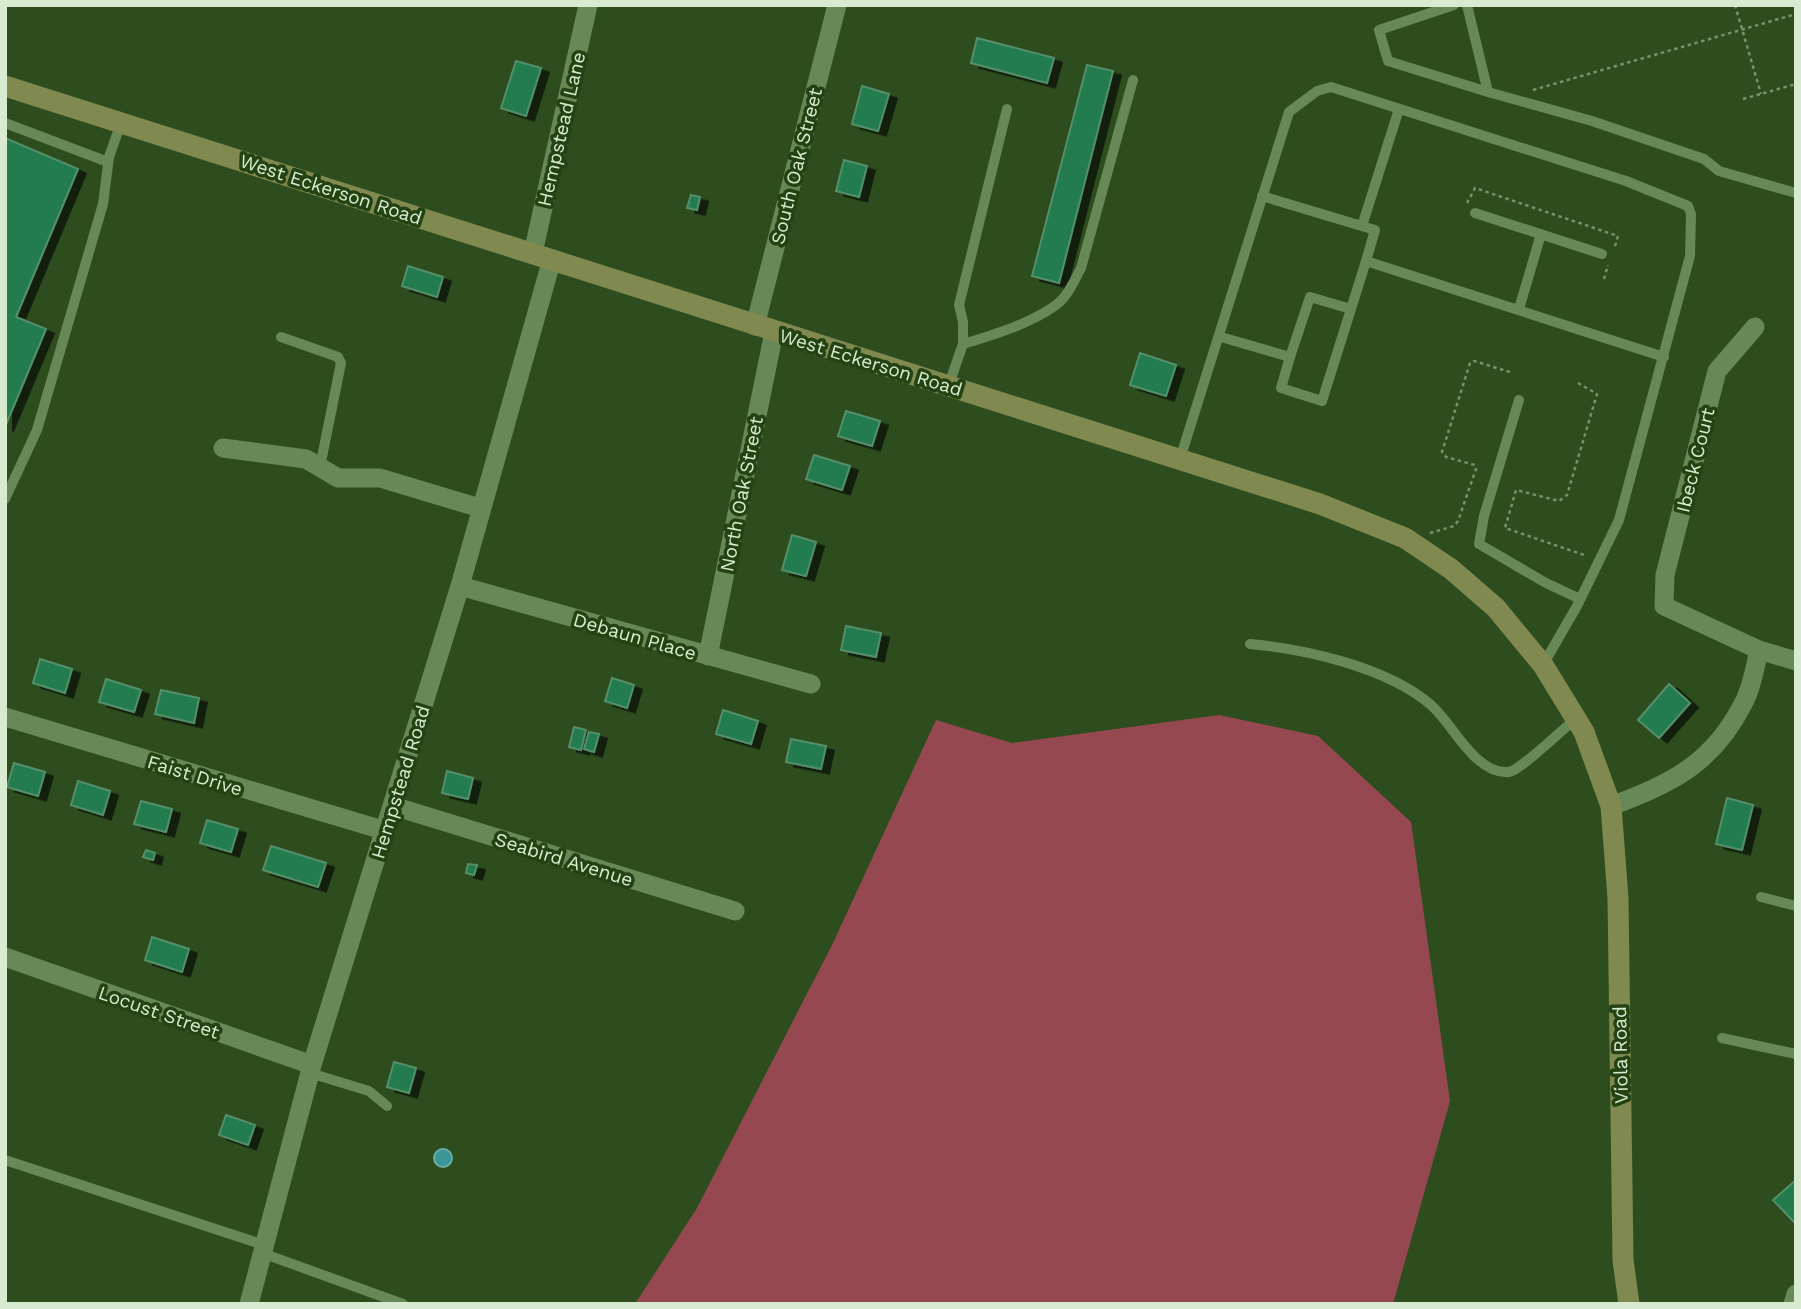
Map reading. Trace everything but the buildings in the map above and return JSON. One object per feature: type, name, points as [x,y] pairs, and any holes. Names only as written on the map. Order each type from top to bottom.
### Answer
[{"type":"street","name":"Hempstead Lane","points":[[542,256],[588,5]]},
{"type":"street","name":"South Oak Street","points":[[765,329],[836,5]]},
{"type":"street","name":"West Eckerson Road","points":[[6,87],[1320,503],[1405,538],[1451,569],[1496,608],[1543,665],[1584,732],[1611,806]]},
{"type":"street","name":"Hempstead Road","points":[[249,1304],[311,1069],[460,586],[542,256]]},
{"type":"street","name":"Ibeck Court","points":[[1755,327],[1717,371],[1665,575],[1664,606],[1759,650]]},
{"type":"street","name":"North Oak Street","points":[[708,656],[765,329]]},
{"type":"street","points":[[223,448],[306,459],[338,478],[380,478],[480,508]]},
{"type":"street","name":"Debaun Place","points":[[460,586],[811,684]]},
{"type":"street","points":[[1611,806],[1660,788],[1693,769],[1745,701],[1759,650],[1796,661]]},
{"type":"street","name":"Faist Drive","points":[[5,717],[386,831]]},
{"type":"street","name":"Seabird Avenue","points":[[393,806],[735,912]]},
{"type":"street","name":"Viola Road","points":[[1611,806],[1618,898],[1623,1260],[1629,1304]]},
{"type":"street","name":"Locust Street","points":[[5,957],[311,1069]]},
{"type":"street","points":[[1793,1304],[1796,1294]]},
{"type":"lane","points":[[1454,5],[1379,30],[1388,61],[1592,121],[1704,159],[1719,171],[1796,193]]},
{"type":"lane","points":[[1467,5],[1488,92]]},
{"type":"lane","points":[[962,344],[1000,332],[1057,305],[1071,287],[1080,268],[1133,80]]},
{"type":"lane","points":[[1180,459],[1221,337],[1289,112],[1317,91],[1331,87],[1626,181],[1688,206],[1690,256],[1619,520],[1580,599],[1543,665]]},
{"type":"lane","points":[[948,387],[962,344],[963,322],[959,305],[1007,109]]},
{"type":"lane","points":[[1362,226],[1399,109]]},
{"type":"lane","points":[[5,123],[108,162]]},
{"type":"lane","points":[[5,499],[37,430],[103,204],[108,162],[122,123]]},
{"type":"lane","points":[[1262,196],[1376,230],[1322,401],[1281,388],[1310,297],[1351,309]]},
{"type":"lane","points":[[1469,212],[1602,254]]},
{"type":"lane","points":[[1519,309],[1541,234]]},
{"type":"lane","points":[[1366,261],[1664,357]]},
{"type":"lane","points":[[281,337],[317,347],[338,357],[341,363],[320,467]]},
{"type":"lane","points":[[1221,337],[1290,358]]},
{"type":"lane","points":[[1519,400],[1484,516],[1479,544],[1546,583],[1580,599]]},
{"type":"lane","points":[[1250,644],[1316,655],[1377,675],[1406,688],[1431,705],[1455,730],[1475,758],[1496,770],[1519,769],[1576,718]]},
{"type":"lane","points":[[1761,897],[1796,906]]},
{"type":"lane","points":[[1722,1038],[1796,1054]]},
{"type":"lane","points":[[311,1069],[369,1091],[387,1106]]},
{"type":"lane","points":[[5,1160],[263,1249],[403,1304]]},
{"type":"path","points":[[1735,5],[1761,94]]},
{"type":"path","points":[[1510,98],[1796,14]]},
{"type":"path","points":[[1743,99],[1796,84]]},
{"type":"path","points":[[1469,212],[1470,191],[1475,188],[1618,236],[1604,279]]},
{"type":"path","points":[[1427,534],[1454,526],[1458,521],[1476,469],[1475,465],[1446,457],[1442,452],[1470,363],[1474,361],[1513,373]]},
{"type":"path","points":[[1578,383],[1597,394],[1567,495],[1559,501],[1518,489],[1505,528],[1599,559]]},
{"type":"shaded area","points":[[1219,715],[1318,736],[1411,822],[1450,1101],[1393,1304],[635,1304],[697,1208],[833,943],[936,720],[1012,743]]},
{"type":"water","points":[[439,1149],[447,1149],[452,1158],[450,1165],[439,1167],[434,1162],[434,1154]]}]
